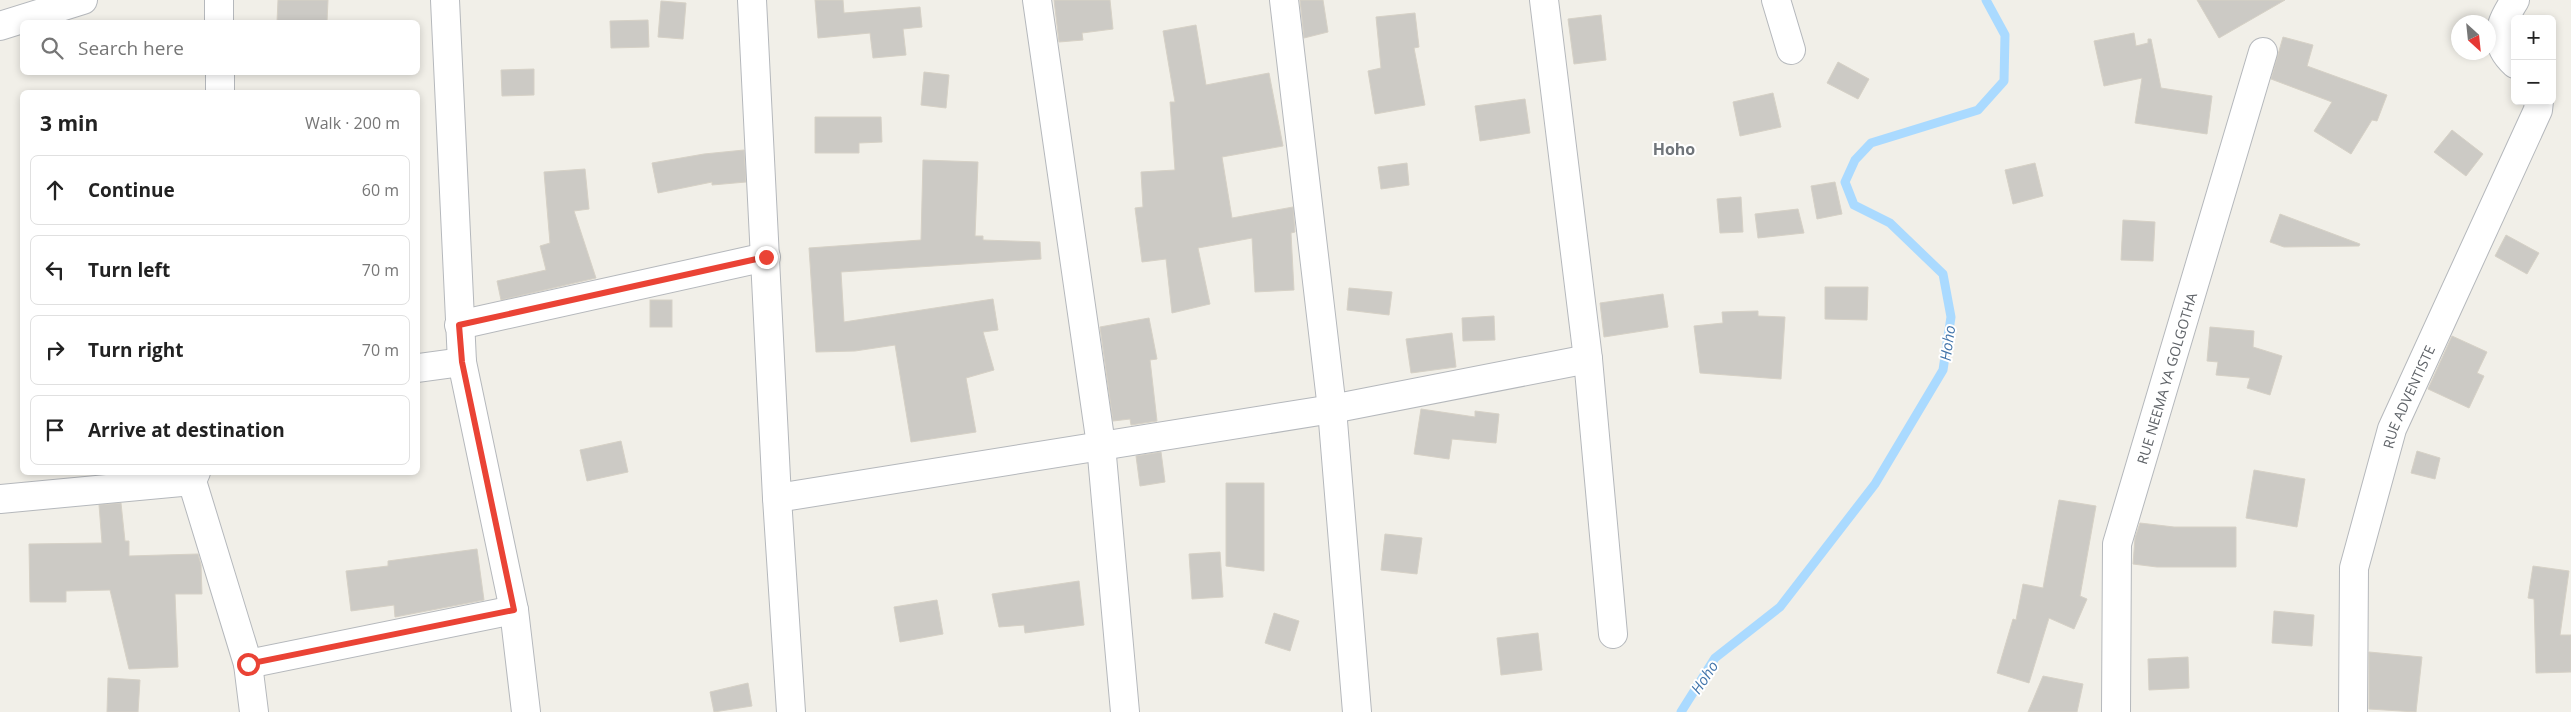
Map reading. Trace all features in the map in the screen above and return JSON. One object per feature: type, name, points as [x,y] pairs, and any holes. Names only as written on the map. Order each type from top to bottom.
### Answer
[{"type":"street","points":[[0,26],[83,0]]},
{"type":"street","points":[[218,0],[219,20]]},
{"type":"street","points":[[445,0],[462,362],[514,610],[526,712]]},
{"type":"street","points":[[752,0],[777,498],[791,712]]},
{"type":"street","points":[[1037,0],[1101,445],[1124,712]]},
{"type":"street","points":[[1284,0],[1332,409],[1357,712]]},
{"type":"street","points":[[1544,0],[1588,358],[1613,634]]},
{"type":"street","points":[[1776,0],[1791,50]]},
{"type":"street","points":[[2511,60],[2507,57],[2499,38],[2502,20],[2515,0]]},
{"type":"street","name":"RUE NEEMA YA GOLGOTHA","points":[[2116,712],[2118,544],[2263,52]]},
{"type":"street","points":[[220,75],[220,90]]},
{"type":"street","name":"RUE ADVENTISTE","points":[[2353,712],[2354,568],[2392,428],[2538,110],[2538,105]]},
{"type":"street","points":[[459,325],[766,257]]},
{"type":"street","points":[[777,498],[1332,409],[1588,358]]},
{"type":"street","points":[[420,368],[462,362]]},
{"type":"street","points":[[0,499],[194,477],[248,664],[254,712]]},
{"type":"street","points":[[248,664],[514,610]]},
{"type":"building","points":[[278,0],[328,0],[327,20],[277,20]]},
{"type":"building","points":[[815,0],[843,0],[844,13],[920,7],[922,27],[903,29],[906,55],[873,58],[870,33],[818,38]]},
{"type":"building","points":[[1054,0],[1110,0],[1113,29],[1082,33],[1083,40],[1059,42]]},
{"type":"building","points":[[1300,0],[1323,0],[1328,32],[1304,38]]},
{"type":"building","points":[[2197,0],[2285,0],[2219,38]]},
{"type":"building","points":[[661,1],[686,3],[683,39],[658,37]]},
{"type":"building","points":[[1415,13],[1419,47],[1414,48],[1425,105],[1375,114],[1368,71],[1381,68],[1376,17]]},
{"type":"building","points":[[1601,15],[1606,60],[1574,64],[1568,19]]},
{"type":"building","points":[[648,20],[649,47],[611,48],[610,21]]},
{"type":"building","points":[[1196,25],[1206,85],[1269,73],[1283,146],[1222,157],[1232,218],[1293,207],[1295,232],[1291,233],[1294,290],[1255,292],[1252,238],[1198,248],[1210,304],[1172,313],[1166,259],[1142,262],[1135,208],[1143,207],[1141,172],[1175,170],[1170,102],[1175,102],[1163,31]]},
{"type":"building","points":[[2134,33],[2136,46],[2148,43],[2148,39],[2151,39],[2161,88],[2212,96],[2207,134],[2135,123],[2142,78],[2104,86],[2094,41]]},
{"type":"building","points":[[2283,37],[2313,45],[2307,66],[2387,95],[2377,121],[2372,120],[2351,154],[2314,131],[2332,102],[2271,79]]},
{"type":"building","points":[[1838,62],[1869,79],[1858,99],[1827,83]]},
{"type":"building","points":[[534,69],[534,95],[502,96],[501,70]]},
{"type":"building","points":[[924,72],[949,75],[946,108],[921,105]]},
{"type":"building","points":[[1773,93],[1781,127],[1740,136],[1733,102]]},
{"type":"building","points":[[1525,99],[1530,133],[1480,141],[1475,106]]},
{"type":"building","points":[[815,117],[881,117],[882,142],[859,143],[859,153],[815,153]]},
{"type":"building","points":[[2452,130],[2483,154],[2466,176],[2434,152]]},
{"type":"building","points":[[744,150],[746,182],[712,185],[712,182],[658,193],[652,163],[704,154]]},
{"type":"building","points":[[923,160],[978,162],[975,236],[983,236],[983,240],[1040,242],[1041,259],[841,272],[844,322],[993,299],[998,330],[983,332],[994,370],[966,378],[976,432],[911,442],[895,345],[855,351],[816,352],[809,248],[921,240]]},
{"type":"building","points":[[1407,163],[1409,185],[1381,189],[1378,167]]},
{"type":"building","points":[[2035,163],[2043,196],[2013,204],[2005,170]]},
{"type":"building","points":[[585,169],[589,209],[574,211],[596,278],[501,300],[497,281],[546,270],[540,246],[550,243],[544,172]]},
{"type":"building","points":[[1835,182],[1842,214],[1817,219],[1811,186]]},
{"type":"building","points":[[1741,197],[1743,232],[1720,233],[1717,199]]},
{"type":"building","points":[[1798,209],[1804,233],[1758,238],[1755,214]]},
{"type":"building","points":[[2280,214],[2360,244],[2359,246],[2284,247],[2270,242]]},
{"type":"building","points":[[2123,220],[2155,222],[2153,261],[2121,260]]},
{"type":"building","points":[[2506,235],[2539,253],[2527,274],[2495,256]]},
{"type":"building","points":[[1825,287],[1868,287],[1867,320],[1825,319]]},
{"type":"building","points":[[1349,288],[1392,292],[1389,315],[1347,310]]},
{"type":"building","points":[[1663,294],[1668,327],[1604,337],[1600,303]]},
{"type":"building","points":[[650,300],[672,300],[672,327],[650,327]]},
{"type":"building","points":[[1758,311],[1758,316],[1785,317],[1781,379],[1700,373],[1694,326],[1723,323],[1722,312]]},
{"type":"building","points":[[1494,316],[1495,340],[1463,341],[1462,318]]},
{"type":"building","points":[[1149,318],[1157,359],[1150,360],[1157,421],[1131,425],[1130,419],[1113,421],[1100,327]]},
{"type":"building","points":[[2210,327],[2254,331],[2253,347],[2282,356],[2270,395],[2247,388],[2250,378],[2216,375],[2218,362],[2207,361]]},
{"type":"building","points":[[1452,333],[1456,367],[1411,373],[1406,339]]},
{"type":"building","points":[[2452,336],[2487,352],[2477,373],[2484,376],[2469,408],[2428,389]]},
{"type":"building","points":[[1421,409],[1475,417],[1475,411],[1499,414],[1496,443],[1452,439],[1449,459],[1414,454]]},
{"type":"building","points":[[621,441],[628,472],[587,481],[580,450]]},
{"type":"building","points":[[2417,451],[2440,458],[2435,479],[2411,473]]},
{"type":"building","points":[[1161,452],[1165,482],[1140,486],[1136,456]]},
{"type":"building","points":[[2254,470],[2305,479],[2297,527],[2246,518]]},
{"type":"building","points":[[1226,483],[1264,483],[1264,571],[1226,566]]},
{"type":"building","points":[[2059,500],[2096,506],[2080,596],[2087,599],[2074,629],[2049,618],[2029,683],[1997,673],[2013,619],[2016,620],[2023,584],[2043,588]]},
{"type":"building","points":[[121,503],[125,541],[129,541],[129,556],[198,554],[201,565],[202,594],[175,594],[178,667],[129,669],[110,590],[66,591],[66,602],[30,602],[29,544],[102,543],[99,505]]},
{"type":"building","points":[[2140,523],[2174,527],[2236,527],[2236,567],[2157,567],[2133,564],[2135,538]]},
{"type":"building","points":[[1385,534],[1422,538],[1417,574],[1381,570]]},
{"type":"building","points":[[477,549],[484,600],[395,617],[394,605],[351,611],[346,571],[388,566],[388,561]]},
{"type":"building","points":[[1220,552],[1223,597],[1192,599],[1189,554]]},
{"type":"building","points":[[2533,566],[2569,571],[2560,635],[2571,635],[2571,672],[2536,673],[2534,599],[2528,598]]},
{"type":"building","points":[[1079,581],[1084,625],[1025,633],[1024,625],[999,627],[992,594]]},
{"type":"building","points":[[937,600],[943,634],[900,642],[894,607]]},
{"type":"building","points":[[2274,611],[2314,615],[2312,646],[2272,643]]},
{"type":"building","points":[[1274,613],[1299,621],[1290,651],[1265,643]]},
{"type":"building","points":[[1538,633],[1542,670],[1501,675],[1497,638]]},
{"type":"building","points":[[2369,652],[2422,657],[2416,712],[2369,709]]},
{"type":"building","points":[[2188,657],[2189,688],[2149,690],[2148,659]]},
{"type":"building","points":[[2043,676],[2083,684],[2077,712],[2028,712]]},
{"type":"building","points":[[108,678],[140,680],[138,712],[107,712]]},
{"type":"building","points":[[748,683],[752,706],[714,712],[710,692]]},
{"type":"waterway","name":"Hoho","points":[[1681,712],[1715,658],[1780,607],[1875,484],[1943,370],[1951,317],[1943,274],[1890,223],[1854,205],[1845,182],[1855,160],[1871,143],[1978,110],[2004,81],[2005,35],[1986,0]]},
{"type":"district","name":"Hoho","points":[[1674,149]]},
{"type":"route","points":[[248,664],[514,610],[462,362],[459,325],[766,257]]}]
